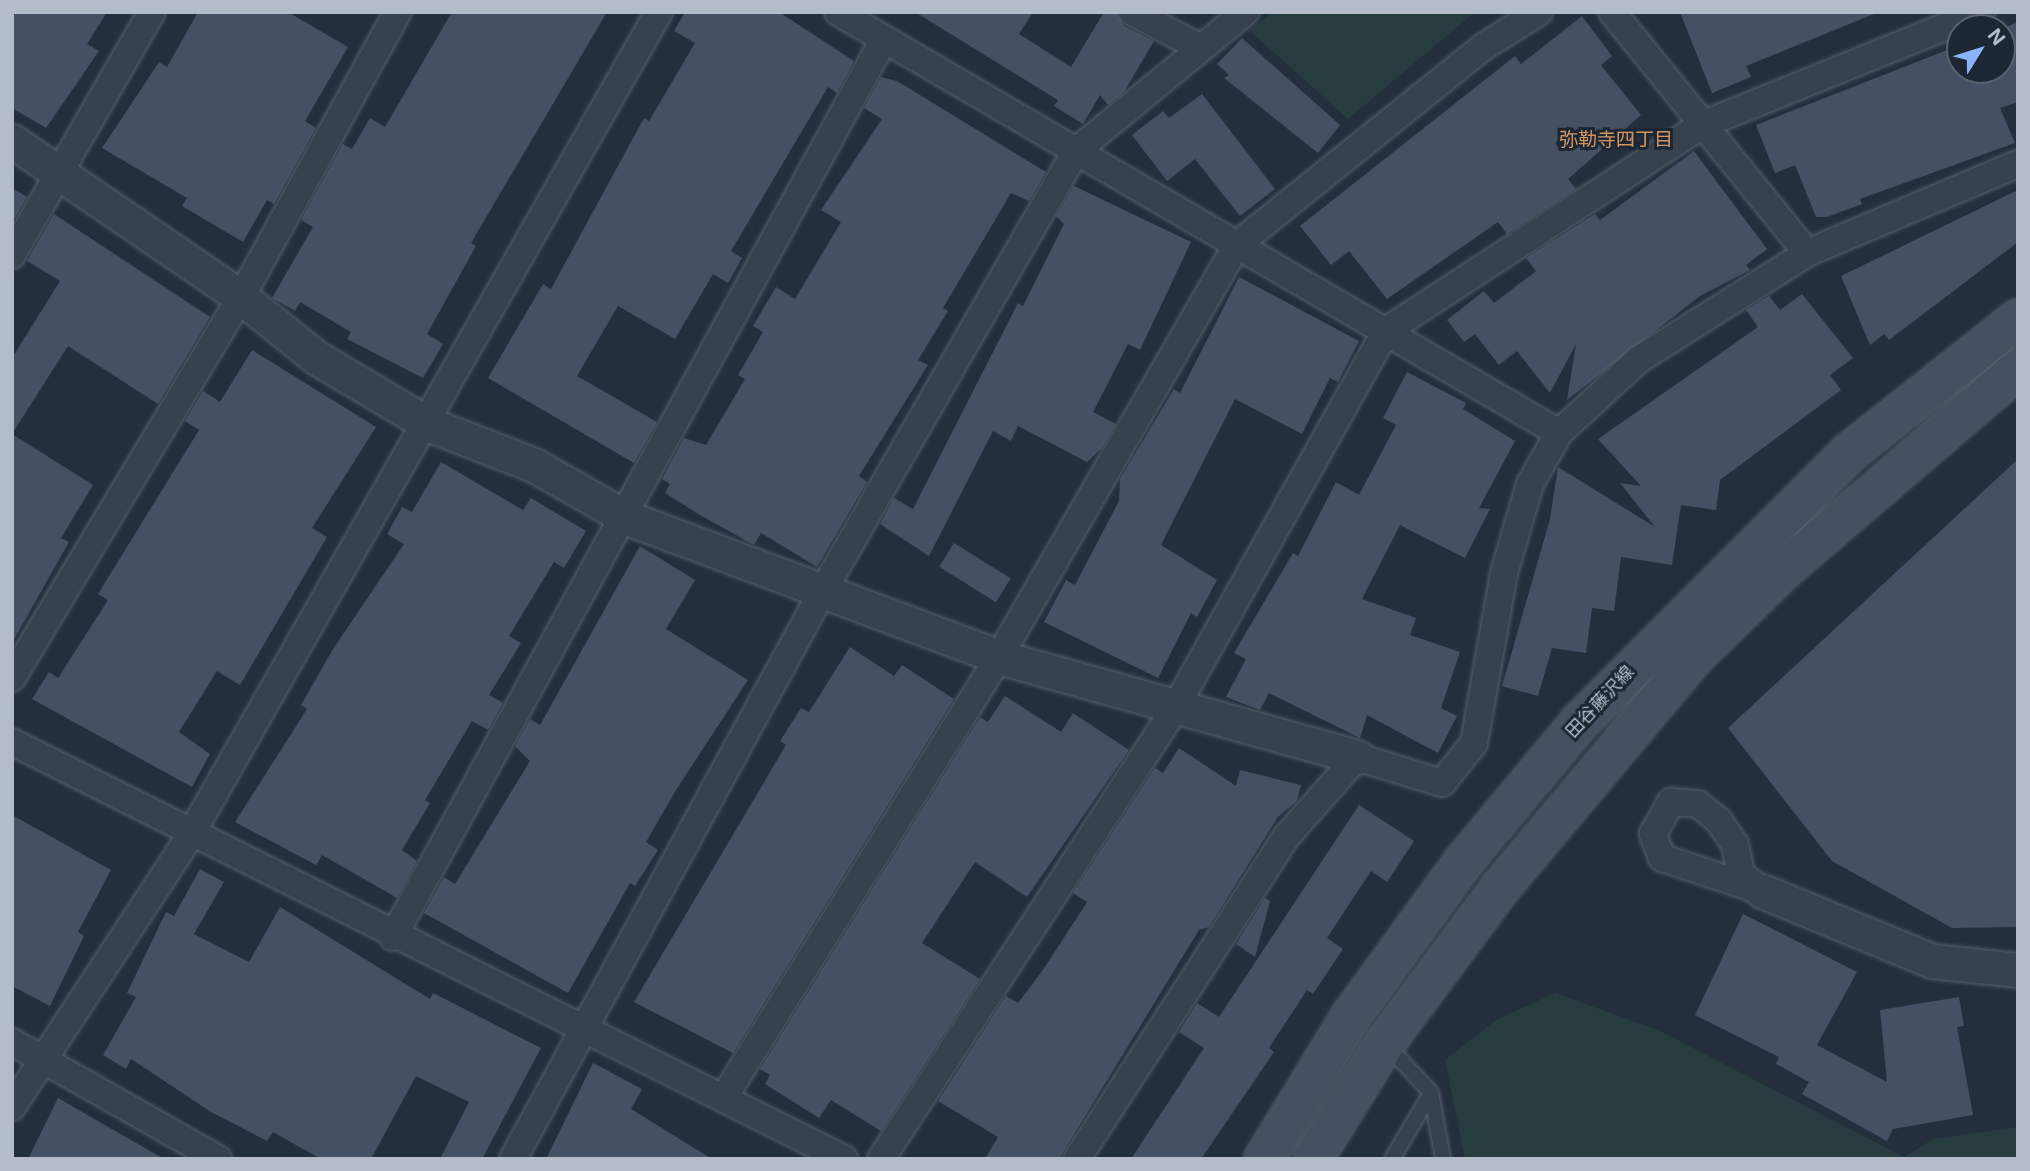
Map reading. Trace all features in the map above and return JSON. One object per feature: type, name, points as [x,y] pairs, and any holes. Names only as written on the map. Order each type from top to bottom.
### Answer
[{"type":"main road","name":"田谷藤沢線","points":[[1264,1159],[1359,1005],[1464,861],[1580,722],[1850,452],[2018,318]]},
{"type":"main road","points":[[1313,1159],[1385,1043],[1501,887],[1695,656],[1962,411],[2018,369]]},
{"type":"main road","points":[[1962,411],[2018,375]]},
{"type":"street","points":[[12,255],[152,12]]},
{"type":"street","points":[[12,678],[241,297],[398,12]]},
{"type":"street","points":[[12,1107],[191,834],[428,424],[659,12]]},
{"type":"street","points":[[838,12],[1559,433]]},
{"type":"street","points":[[1132,12],[1199,47]]},
{"type":"street","points":[[513,1159],[581,1026],[821,594],[1076,150],[1245,12]]},
{"type":"street","points":[[724,1097],[999,657],[1237,245],[1483,47],[1539,12]]},
{"type":"street","points":[[1612,12],[1807,253]]},
{"type":"street","points":[[881,1159],[1174,710],[1386,331],[1702,125],[1981,12]]},
{"type":"street","points":[[393,937],[884,39]]},
{"type":"street","points":[[12,141],[241,297],[317,358],[428,424],[534,466],[625,517],[821,594],[999,657],[1174,710],[1357,757],[1442,783],[1474,743],[1504,573],[1530,484],[1559,433],[1638,360],[1807,253],[2018,164]]},
{"type":"street","points":[[12,742],[393,937],[724,1097],[807,1150],[844,1159]]},
{"type":"street","points":[[1077,1159],[1287,836],[1357,757]]},
{"type":"street","points":[[1762,891],[1932,961],[2018,970]]},
{"type":"street","points":[[12,1042],[218,1159]]},
{"type":"lane","points":[[1385,1043],[1431,1093],[1443,1159]]},
{"type":"lane","points":[[1392,1159],[1431,1093]]},
{"type":"green space","points":[[1273,12],[1475,12],[1348,119],[1249,30]]},
{"type":"green space","points":[[1555,993],[1658,1030],[1904,1157],[1933,1139],[2018,1127],[2018,1159],[1465,1159],[1445,1060],[1496,1020]]},
{"type":"building","points":[[12,12],[107,12],[87,44],[99,51],[46,128],[12,108]]},
{"type":"building","points":[[198,12],[288,12],[348,47],[305,121],[316,128],[274,204],[267,200],[243,242],[182,206],[187,198],[102,148],[159,62],[167,67]]},
{"type":"building","points":[[452,12],[607,12],[471,243],[476,246],[427,334],[443,344],[423,378],[347,339],[351,332],[300,302],[295,311],[272,298],[313,227],[301,220],[343,144],[352,149],[370,118],[385,127]]},
{"type":"building","points":[[685,12],[779,12],[854,61],[837,93],[828,87],[731,251],[742,258],[728,283],[713,274],[675,339],[618,306],[577,376],[657,422],[634,463],[488,378],[543,284],[551,289],[644,118],[649,121],[695,43],[674,31]]},
{"type":"building","points":[[915,12],[1033,12],[1019,34],[1071,67],[1104,12],[1116,12],[1124,26],[1154,41],[1124,92],[1108,105],[1100,95],[1083,124],[1054,106],[1058,100]]},
{"type":"building","points":[[1680,12],[1874,14],[1746,66],[1751,77],[1712,93]]},
{"type":"building","points":[[1582,16],[1612,56],[1601,65],[1641,115],[1568,179],[1576,189],[1507,234],[1498,222],[1387,299],[1349,251],[1331,265],[1300,226],[1515,56],[1521,64]]},
{"type":"building","points":[[2018,22],[2018,102],[2000,108],[2015,143],[1860,199],[1862,204],[1827,217],[1816,217],[1795,165],[1775,173],[1756,125],[1946,50],[1946,84],[2016,84]]},
{"type":"building","points":[[1242,38],[1340,125],[1318,153],[1224,78],[1229,75],[1217,64]]},
{"type":"building","points":[[881,77],[897,81],[1046,172],[1029,201],[1011,193],[943,308],[948,311],[918,360],[928,365],[859,476],[867,482],[817,567],[761,533],[754,545],[700,515],[665,493],[670,484],[662,479],[684,438],[706,445],[745,379],[738,375],[763,332],[753,326],[776,287],[795,299],[841,222],[821,210],[882,119],[864,108]]},
{"type":"building","points":[[1202,94],[1275,189],[1240,216],[1195,159],[1167,181],[1132,135],[1163,111],[1169,118]]},
{"type":"building","points":[[1694,151],[1767,249],[1746,265],[1750,270],[1700,296],[1567,400],[1576,344],[1550,393],[1517,351],[1499,365],[1475,334],[1464,342],[1447,320],[1484,291],[1494,303],[1536,271],[1526,258],[1595,214],[1600,220]]},
{"type":"building","points":[[1074,186],[1191,242],[1140,350],[1128,344],[1093,412],[1116,424],[1102,448],[1087,462],[1018,426],[1011,441],[993,431],[929,556],[880,524],[894,498],[913,509],[1018,303],[1023,306],[1064,224],[1056,216]]},
{"type":"building","points":[[12,188],[27,197],[12,223]]},
{"type":"building","points":[[2018,190],[2018,242],[1889,340],[1884,334],[1870,345],[1841,276]]},
{"type":"building","points":[[54,214],[210,317],[158,404],[68,346],[12,434],[12,358],[60,281],[27,261]]},
{"type":"building","points":[[1239,277],[1359,341],[1338,382],[1330,378],[1302,434],[1235,399],[1161,545],[1217,580],[1197,617],[1191,613],[1158,678],[1044,622],[1066,580],[1075,585],[1119,501],[1120,479],[1174,389],[1180,393]]},
{"type":"building","points":[[1802,294],[1853,358],[1830,375],[1841,390],[1720,480],[1716,510],[1681,505],[1672,565],[1621,557],[1614,611],[1592,608],[1586,653],[1552,648],[1538,696],[1502,686],[1550,519],[1558,467],[1655,527],[1620,483],[1641,486],[1598,439],[1758,327],[1746,310],[1769,296],[1780,310]]},
{"type":"building","points":[[252,350],[376,427],[312,528],[327,537],[240,685],[217,671],[179,732],[210,754],[192,787],[32,699],[49,672],[58,678],[108,600],[98,594],[199,430],[185,421],[203,391],[220,402]]},
{"type":"building","points":[[1407,372],[1466,403],[1463,409],[1515,441],[1479,508],[1490,509],[1465,558],[1400,525],[1362,599],[1416,618],[1410,635],[1460,652],[1441,708],[1457,716],[1438,753],[1367,715],[1360,738],[1269,693],[1260,710],[1226,697],[1246,659],[1234,653],[1293,553],[1298,556],[1336,482],[1359,495],[1396,425],[1383,418]]},
{"type":"building","points":[[12,434],[93,485],[61,538],[69,542],[12,643]]},
{"type":"building","points":[[2018,459],[2018,927],[1952,928],[1832,861],[1728,728]]},
{"type":"building","points":[[441,462],[523,510],[531,498],[586,531],[564,568],[554,562],[509,636],[521,643],[489,695],[503,703],[488,730],[472,721],[425,800],[430,803],[402,850],[417,861],[397,898],[322,855],[316,865],[235,822],[307,709],[301,705],[333,649],[404,544],[387,534],[402,507],[412,512]]},
{"type":"building","points":[[954,543],[1011,579],[996,602],[939,567]]},
{"type":"building","points":[[640,546],[695,580],[666,629],[748,680],[676,790],[646,842],[658,850],[635,886],[630,883],[568,993],[424,913],[444,877],[455,884],[530,761],[515,746],[530,719],[540,725]]},
{"type":"building","points":[[850,647],[894,676],[902,665],[954,699],[733,1053],[634,1002],[786,745],[780,741],[801,708],[809,712]]},
{"type":"building","points":[[1005,696],[1061,732],[1073,713],[1129,750],[1027,897],[975,862],[922,943],[980,979],[881,1131],[831,1100],[819,1118],[765,1084],[770,1075],[760,1069],[980,717],[988,722]]},
{"type":"building","points":[[1179,748],[1236,786],[1240,770],[1301,785],[1297,801],[1278,817],[1209,927],[1199,930],[1059,1159],[985,1159],[998,1137],[938,1101],[1006,996],[1018,1003],[1043,970],[1087,902],[1073,893],[1155,768],[1163,773]]},
{"type":"building","points":[[1359,805],[1414,841],[1387,882],[1371,871],[1327,938],[1343,949],[1313,994],[1307,990],[1269,1048],[1274,1052],[1201,1159],[1131,1159],[1204,1048],[1179,1032],[1197,1003],[1219,1017]]},
{"type":"building","points":[[12,815],[111,870],[78,932],[84,936],[50,1006],[12,986]]},
{"type":"building","points":[[200,869],[224,882],[194,934],[249,962],[280,907],[430,999],[433,993],[541,1048],[482,1159],[440,1159],[469,1102],[416,1076],[371,1159],[321,1159],[273,1132],[267,1141],[211,1112],[131,1059],[126,1069],[103,1055],[136,997],[127,993],[166,912],[174,916]]},
{"type":"building","points":[[1265,898],[1270,901],[1255,957],[1236,944]]},
{"type":"building","points":[[1743,914],[1857,972],[1817,1045],[1887,1082],[1880,1010],[1959,997],[1964,1026],[1957,1027],[1973,1115],[1893,1129],[1887,1141],[1802,1094],[1809,1082],[1776,1064],[1779,1057],[1695,1015]]},
{"type":"building","points":[[593,1063],[642,1089],[631,1109],[712,1159],[546,1159]]},
{"type":"building","points":[[58,1098],[164,1159],[28,1159]]},
{"type":"district","name":"弥勒寺四丁目","points":[[1616,140]]}]
